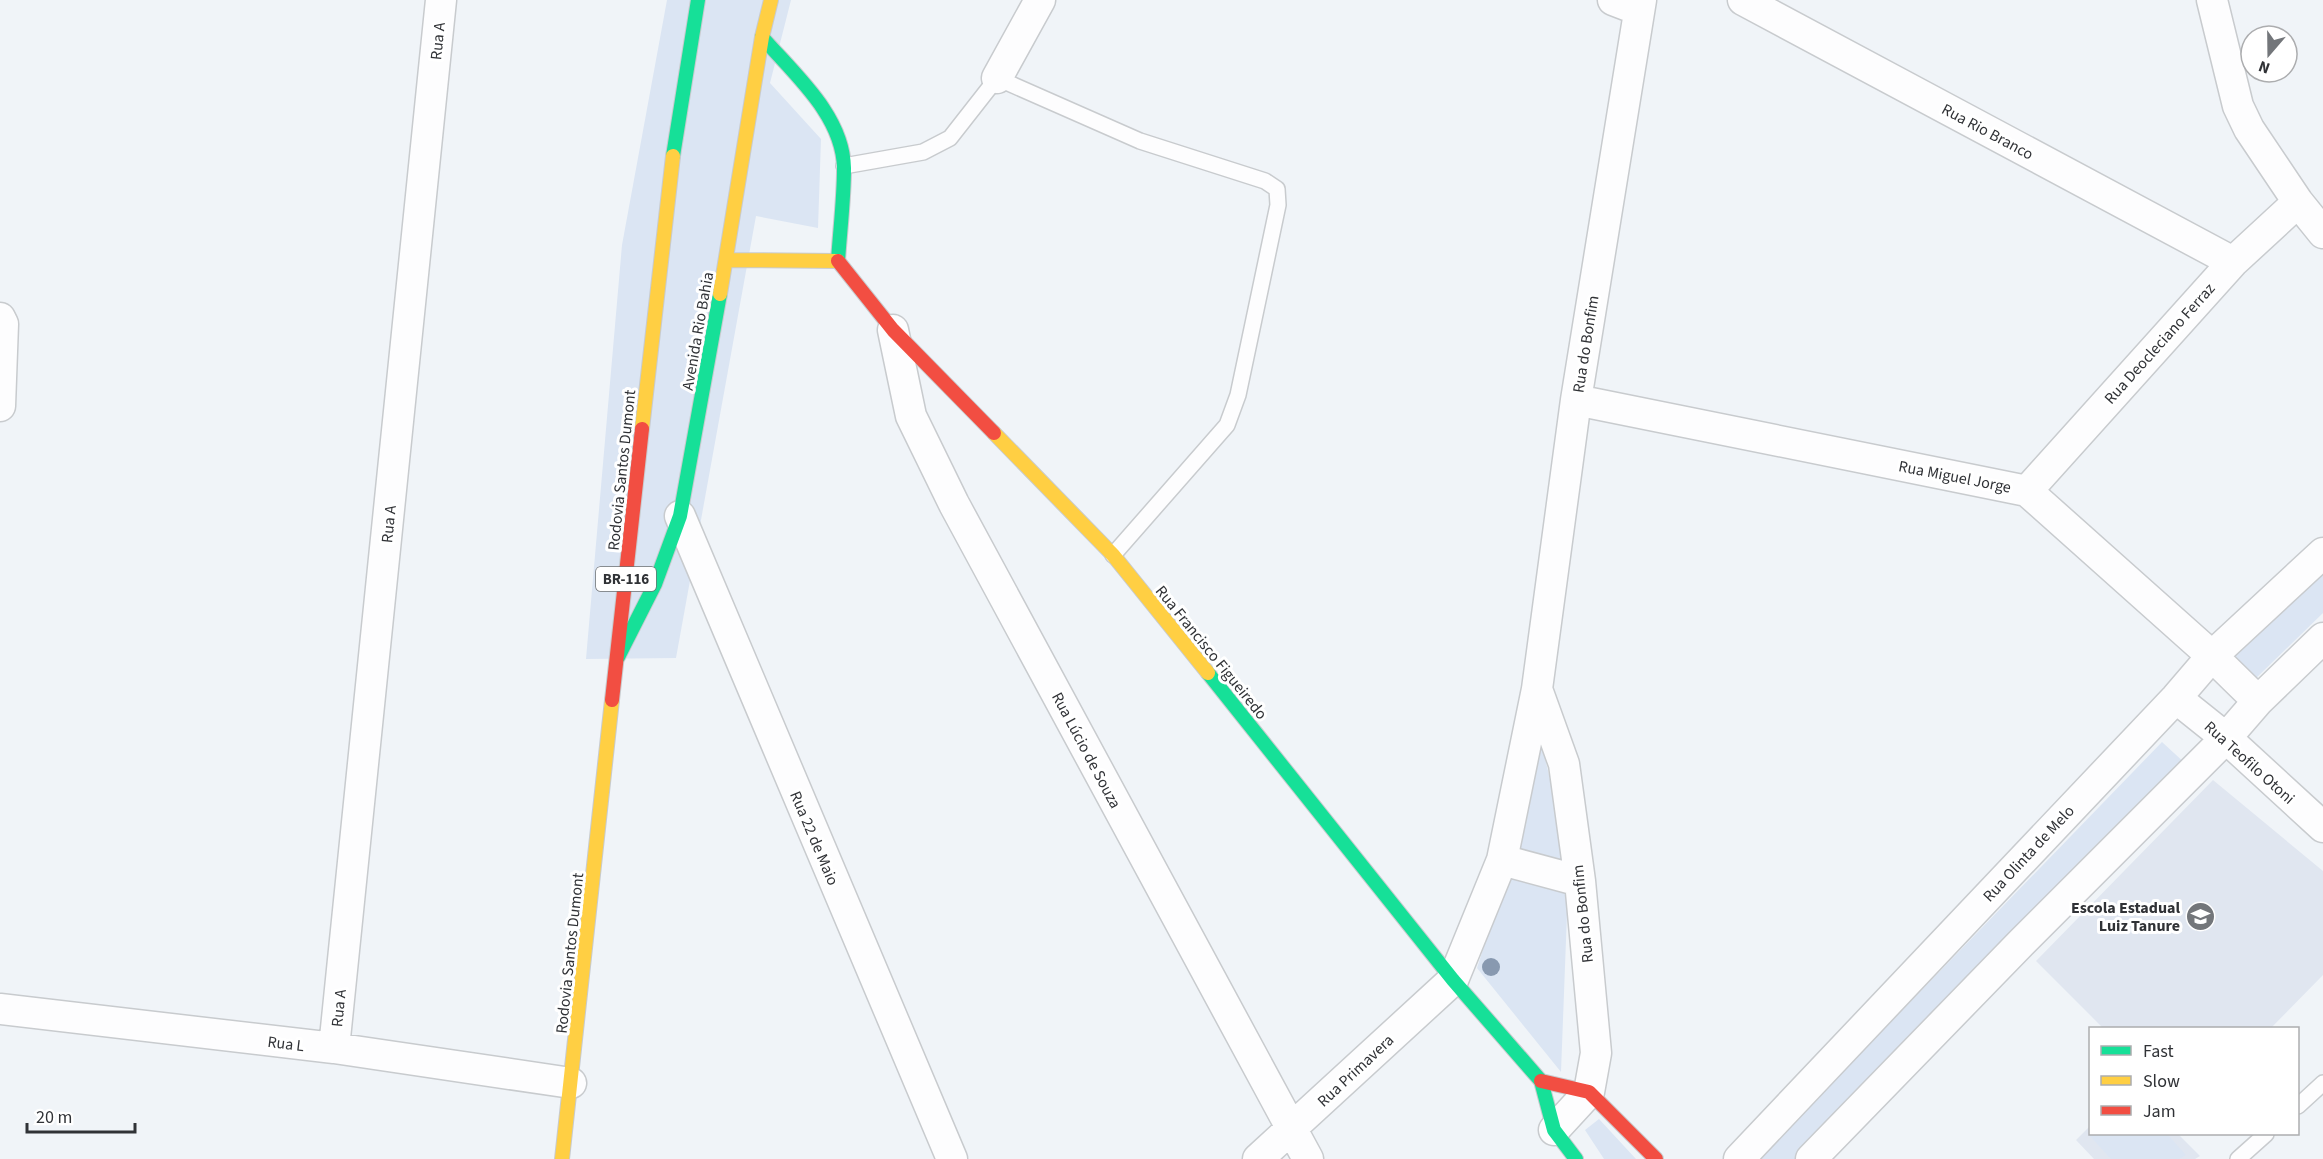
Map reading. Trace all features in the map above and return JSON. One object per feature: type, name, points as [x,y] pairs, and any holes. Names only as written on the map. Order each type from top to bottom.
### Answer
[{"type":"main road","name":"Rodovia Santos Dumont","points":[[562,1159],[669,179],[698,0]]},
{"type":"main road","name":"Avenida Rio Bahia","points":[[618,657],[655,584],[680,516],[726,260],[762,37],[771,0]]},
{"type":"main road","points":[[726,260],[838,261],[844,166],[837,136],[822,106],[762,37]]},
{"type":"main road","name":"Rua Francisco Figueiredo","points":[[838,261],[893,330],[1113,555],[1453,980],[1540,1081],[1554,1130],[1576,1159]]},
{"type":"main road","points":[[1540,1081],[1589,1092],[1656,1159]]},
{"type":"street","name":"Rua A","points":[[334,1048],[441,0]]},
{"type":"street","points":[[997,78],[1040,0]]},
{"type":"street","name":"Rua Rio Branco","points":[[1743,0],[2232,262]]},
{"type":"street","points":[[2212,0],[2238,106],[2248,129],[2298,202],[2323,233]]},
{"type":"street","name":"Rua do Bonfim","points":[[1453,980],[1502,860],[1537,689],[1631,3]]},
{"type":"street","name":"Rua Deocleciano Ferraz","points":[[2027,491],[2232,262],[2298,202]]},
{"type":"street","points":[[0,405],[2,321]]},
{"type":"street","name":"Rua Lúcio de Souza","points":[[893,330],[911,416],[954,504],[1308,1159]]},
{"type":"street","name":"Rua Miguel Jorge","points":[[1576,400],[2027,491],[2212,656],[2258,701]]},
{"type":"street","name":"Rua 22 de Maio","points":[[680,516],[952,1159]]},
{"type":"street","name":"Rua Olinta de Melo","points":[[1739,1159],[2176,698],[2212,656],[2323,552]]},
{"type":"street","points":[[1811,1159],[2021,943],[2226,738],[2258,701],[2323,638]]},
{"type":"street","name":"Rua do Bonfim","points":[[1537,689],[1564,764],[1580,881],[1596,1053],[1589,1092]]},
{"type":"street","name":"Rua Teofilo Otoni","points":[[2176,698],[2226,738],[2323,827]]},
{"type":"street","points":[[1502,860],[1580,881]]},
{"type":"street","name":"Rua Primavera","points":[[1258,1159],[1453,980]]},
{"type":"street","name":"Rua L","points":[[0,1009],[334,1048],[571,1083]]},
{"type":"street","points":[[1554,1130],[1589,1092]]},
{"type":"lane","points":[[844,166],[923,152],[950,138],[997,78],[1140,141],[1265,181],[1277,189],[1278,205],[1241,383],[1227,425],[1113,555]]},
{"type":"lane","points":[[2299,1105],[2323,1083]]},
{"type":"lane","points":[[2238,1159],[2265,1135]]},
{"type":"shaded area","points":[[667,0],[791,0],[770,83],[821,139],[818,228],[756,216],[676,658],[586,659],[622,245]]},
{"type":"shaded area","points":[[2323,565],[2323,613],[2252,682],[2227,656]]},
{"type":"shaded area","points":[[2162,742],[2187,765],[1803,1159],[1758,1159]]},
{"type":"shaded area","points":[[1542,745],[1569,861],[1561,1072],[1477,968],[1518,842]]},
{"type":"shaded area","name":"Escola Estadual Luiz Tanure","points":[[2213,780],[2323,871],[2323,975],[2272,1027],[2102,1027],[2036,961]]},
{"type":"shaded area","points":[[1599,1119],[1636,1159],[1604,1159],[1585,1130]]},
{"type":"shaded area","points":[[2089,1127],[2089,1135],[2179,1135],[2200,1156],[2195,1159],[2094,1159],[2076,1140]]},
{"type":"shaded area","points":[[2089,1135],[2168,1135],[2186,1155],[2179,1159],[2111,1159]]},
{"type":"traffic: fast","points":[[673,156],[698,0]]},
{"type":"traffic: fast","points":[[762,37],[815,96],[835,130],[842,149],[844,180],[838,261]]},
{"type":"traffic: fast","points":[[618,657],[655,584],[680,516],[720,294]]},
{"type":"traffic: fast","points":[[1208,673],[1453,980],[1541,1081],[1554,1130],[1576,1159]]},
{"type":"traffic: slow","points":[[720,294],[762,37],[771,0]]},
{"type":"traffic: slow","points":[[642,429],[673,156]]},
{"type":"traffic: slow","points":[[726,260],[838,261]]},
{"type":"traffic: slow","points":[[994,433],[1113,555],[1208,673]]},
{"type":"traffic: slow","points":[[562,1159],[612,700]]},
{"type":"traffic: jam","points":[[838,261],[893,330],[994,433]]},
{"type":"traffic: jam","points":[[612,700],[642,429]]},
{"type":"traffic: jam","points":[[1541,1081],[1589,1092],[1656,1159]]},
{"type":"place","name":"Escola Estadual Luiz Tanure","points":[[2201,916]]}]
